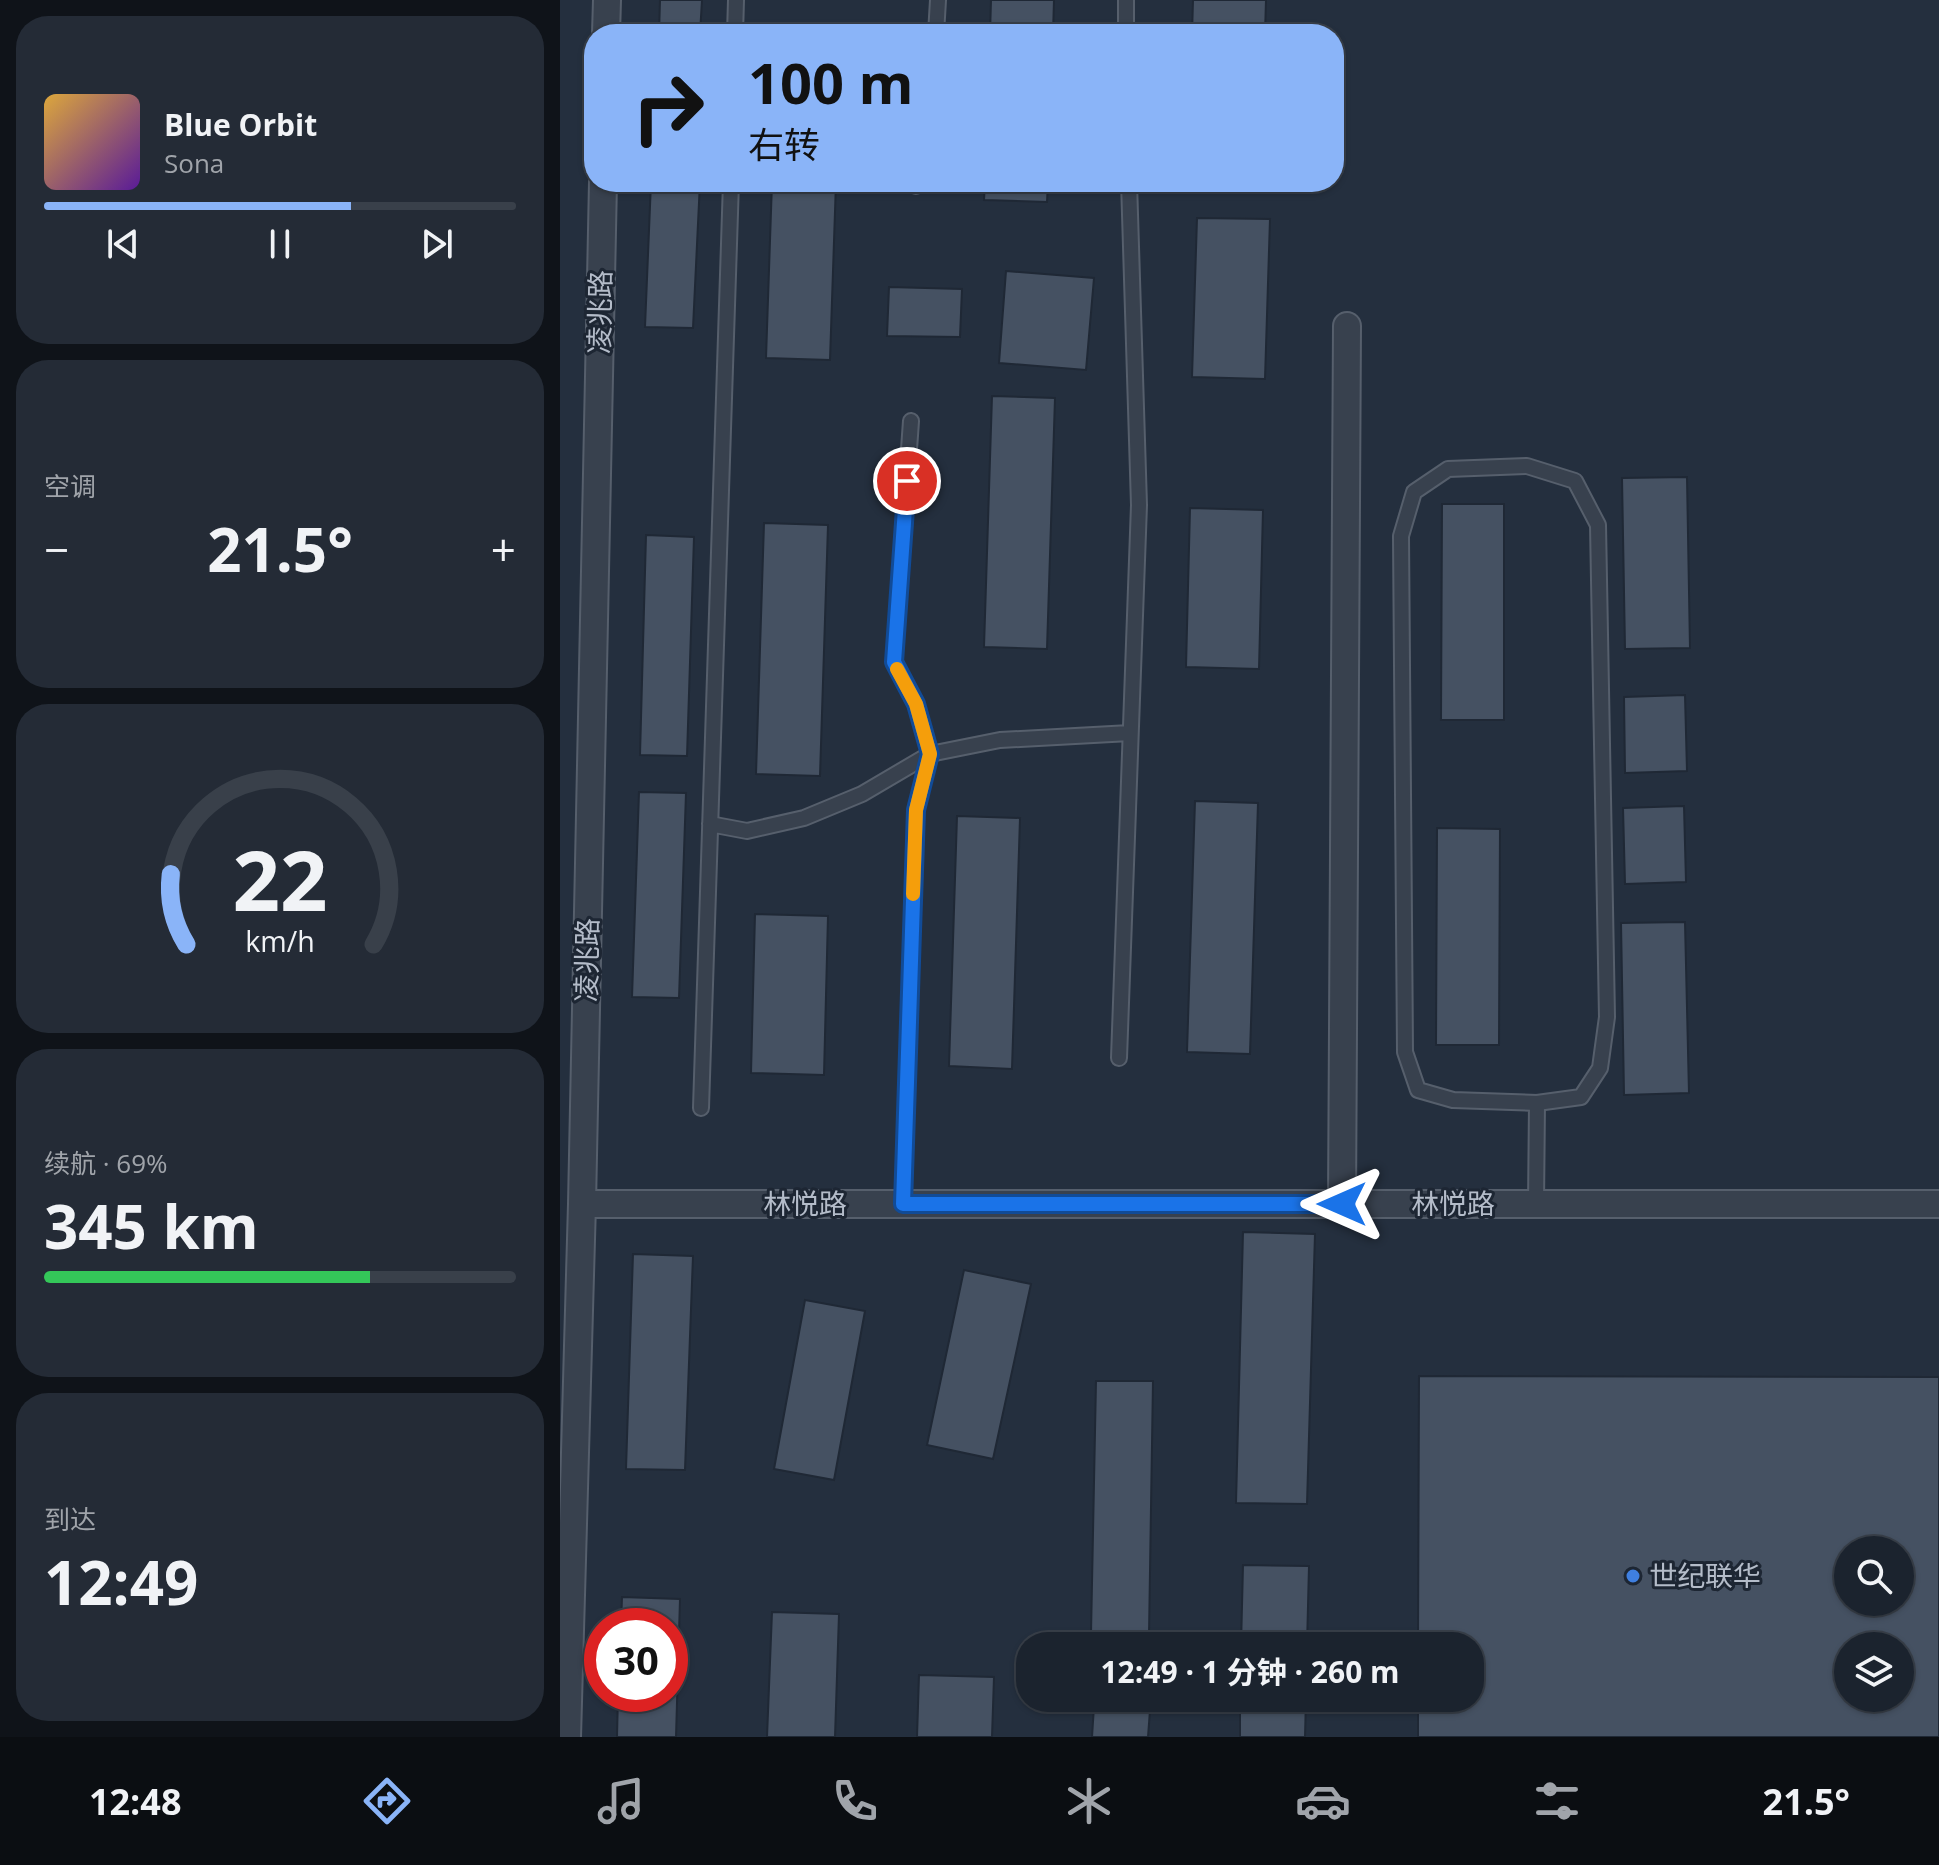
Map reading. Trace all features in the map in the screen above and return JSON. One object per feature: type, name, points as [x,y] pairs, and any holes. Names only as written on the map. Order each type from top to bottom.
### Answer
[{"type":"street","points":[[606,24],[607,0]]},
{"type":"street","name":"凌兆路","points":[[567,1737],[582,1204],[603,192]]},
{"type":"street","points":[[1342,1204],[1347,326]]},
{"type":"street","name":"林悦路","points":[[582,1204],[1939,1204]]},
{"type":"lane","points":[[735,24],[736,0]]},
{"type":"lane","points":[[937,24],[938,0]]},
{"type":"lane","points":[[1126,0],[1126,24]]},
{"type":"lane","points":[[701,1108],[731,192]]},
{"type":"lane","points":[[1119,1058],[1139,505],[1129,192]]},
{"type":"lane","points":[[903,1204],[916,810],[930,754],[916,704],[894,662],[911,421]]},
{"type":"lane","points":[[1527,466],[1575,481],[1598,525],[1607,1017],[1600,1068],[1581,1097],[1537,1103],[1453,1100],[1418,1090],[1405,1052],[1401,536],[1414,492],[1448,469],[1527,466]]},
{"type":"lane","points":[[710,824],[747,831],[804,818],[862,794],[930,754],[1000,740],[1130,733]]},
{"type":"lane","points":[[1536,1204],[1537,1103]]},
{"type":"building","points":[[660,0],[702,0],[701,24],[659,24]]},
{"type":"building","points":[[991,0],[1054,0],[1053,24],[990,24]]},
{"type":"building","points":[[1193,0],[1266,0],[1265,24],[1192,24]]},
{"type":"building","points":[[651,192],[700,192],[693,328],[645,327]]},
{"type":"building","points":[[772,192],[836,192],[830,360],[766,358]]},
{"type":"building","points":[[984,192],[1048,192],[1047,202],[984,200]]},
{"type":"building","points":[[1197,218],[1270,219],[1265,379],[1192,377]]},
{"type":"building","points":[[1006,271],[1094,278],[1086,370],[999,363]]},
{"type":"building","points":[[889,287],[962,289],[960,337],[887,336]]},
{"type":"building","points":[[992,396],[1055,398],[1047,649],[984,647]]},
{"type":"building","points":[[1687,477],[1690,648],[1625,649],[1622,478]]},
{"type":"building","points":[[1442,504],[1504,504],[1504,720],[1441,720]]},
{"type":"building","points":[[1190,508],[1263,510],[1259,669],[1186,667]]},
{"type":"building","points":[[764,523],[828,525],[820,776],[756,774]]},
{"type":"building","points":[[646,535],[694,537],[687,756],[640,755]]},
{"type":"building","points":[[1685,695],[1687,771],[1625,773],[1624,697]]},
{"type":"building","points":[[639,792],[686,793],[679,998],[632,997]]},
{"type":"building","points":[[1195,801],[1258,803],[1250,1054],[1187,1052]]},
{"type":"building","points":[[1684,806],[1686,882],[1625,884],[1623,808]]},
{"type":"building","points":[[957,816],[1020,818],[1012,1069],[949,1066]]},
{"type":"building","points":[[1437,828],[1500,829],[1499,1045],[1436,1045]]},
{"type":"building","points":[[755,914],[828,916],[824,1075],[751,1073]]},
{"type":"building","points":[[1685,922],[1689,1093],[1624,1095],[1621,923]]},
{"type":"building","points":[[1243,1232],[1315,1234],[1307,1504],[1236,1503]]},
{"type":"building","points":[[633,1254],[693,1256],[685,1470],[626,1469]]},
{"type":"building","points":[[964,1270],[1031,1284],[993,1459],[927,1445]]},
{"type":"building","points":[[805,1300],[865,1311],[834,1480],[774,1469]]},
{"type":"building","name":"世纪联华","points":[[1419,1376],[1939,1377],[1939,1737],[1418,1737],[1418,1712],[1484,1712],[1484,1632],[1418,1632]]},
{"type":"building","points":[[1096,1381],[1153,1381],[1149,1632],[1091,1632]]},
{"type":"building","points":[[1243,1565],[1309,1566],[1307,1632],[1241,1632]]},
{"type":"building","points":[[622,1597],[680,1599],[680,1608],[622,1608]]},
{"type":"building","points":[[772,1612],[839,1614],[835,1737],[767,1737]]},
{"type":"building","points":[[919,1675],[994,1677],[992,1737],[917,1737]]},
{"type":"building","points":[[618,1712],[677,1712],[676,1737],[617,1737]]},
{"type":"building","points":[[1094,1712],[1150,1712],[1148,1737],[1092,1737]]},
{"type":"building","points":[[1240,1712],[1306,1712],[1305,1737],[1240,1737]]},
{"type":"slow traffic","points":[[897,669],[916,704],[930,754],[916,810],[913,894]]},
{"type":"place","name":"世纪联华","points":[[1633,1576]]},
{"type":"route","points":[[907,481],[894,662],[916,704],[930,754],[916,810],[903,1204],[1342,1204]]}]
